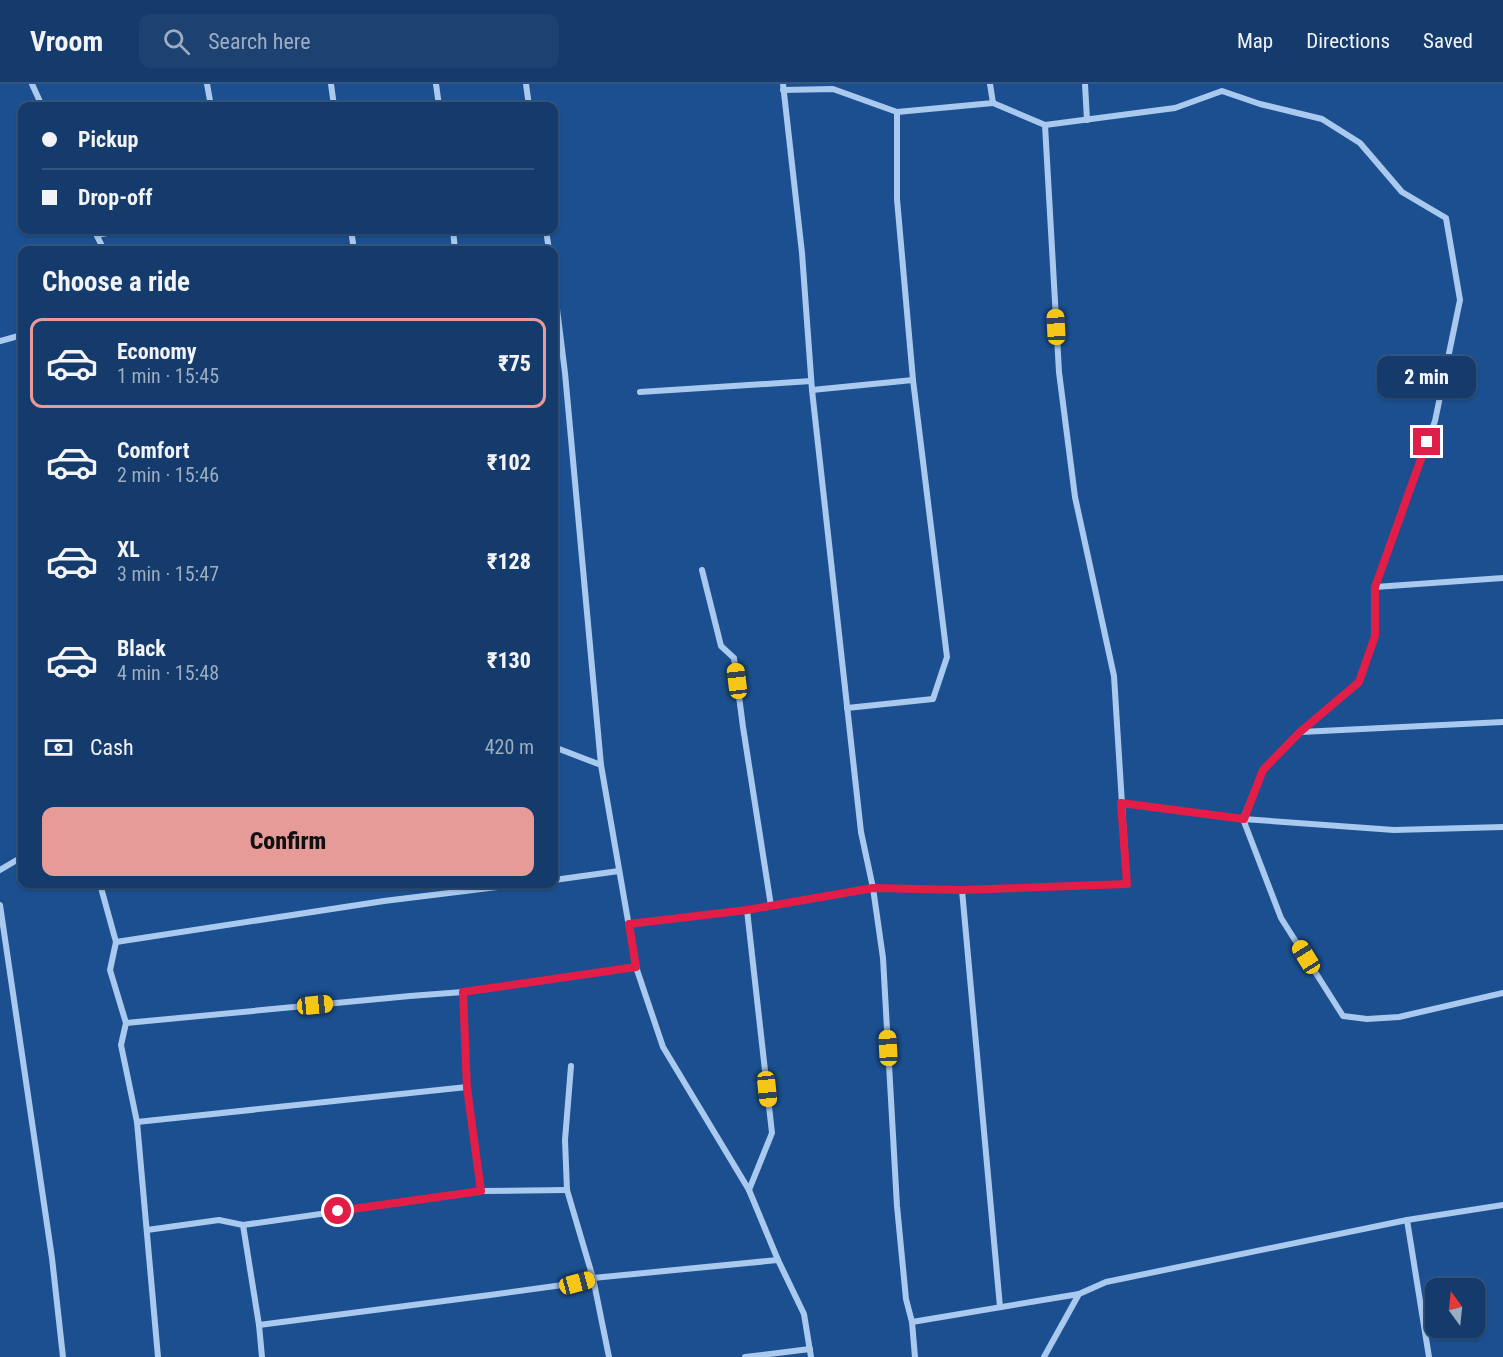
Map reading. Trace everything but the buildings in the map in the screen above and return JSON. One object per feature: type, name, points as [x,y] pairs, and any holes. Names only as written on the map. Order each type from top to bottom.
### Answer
[{"type":"street","points":[[32,84],[40,102]]},
{"type":"street","points":[[207,84],[210,102]]},
{"type":"street","points":[[331,84],[333,102]]},
{"type":"street","points":[[436,84],[438,102]]},
{"type":"street","points":[[526,84],[528,102]]},
{"type":"street","points":[[990,84],[993,103]]},
{"type":"street","points":[[1085,84],[1087,120]]},
{"type":"street","points":[[915,1357],[912,1322],[906,1299],[897,1206],[883,958],[873,888],[861,832],[811,381],[802,253],[783,87],[833,89],[897,112],[993,103],[1045,125],[1175,108],[1222,91],[1260,104],[1322,119],[1360,143],[1402,192],[1446,218],[1460,300],[1435,421],[1375,587],[1375,636],[1359,682],[1300,732],[1263,770],[1244,819],[1281,918],[1343,1016],[1367,1019],[1399,1017],[1503,993]]},
{"type":"street","points":[[847,708],[933,699],[946,657],[913,380],[897,199],[897,112]]},
{"type":"street","points":[[629,924],[747,910],[873,888],[962,890],[1127,884],[1114,676],[1075,497],[1059,372],[1045,125]]},
{"type":"street","points":[[558,314],[566,373],[601,765],[636,967],[663,1047],[749,1190],[778,1260],[804,1314],[811,1357]]},
{"type":"street","points":[[0,341],[18,336]]},
{"type":"street","points":[[812,390],[913,380]]},
{"type":"street","points":[[640,392],[811,381]]},
{"type":"street","points":[[702,570],[721,646],[734,657],[771,906]]},
{"type":"street","points":[[1375,587],[1503,578]]},
{"type":"street","points":[[1300,732],[1503,722]]},
{"type":"street","points":[[558,749],[601,765]]},
{"type":"street","points":[[1121,803],[1244,819],[1394,830],[1503,827]]},
{"type":"street","points":[[0,870],[18,859]]},
{"type":"street","points":[[558,879],[619,871]]},
{"type":"street","points":[[101,888],[116,942],[110,970],[126,1023],[121,1045],[136,1122],[158,1357]]},
{"type":"street","points":[[116,942],[384,901],[490,888]]},
{"type":"street","points":[[962,890],[1000,1307]]},
{"type":"street","points":[[0,905],[52,1258],[63,1357]]},
{"type":"street","points":[[747,910],[772,1133],[749,1190]]},
{"type":"street","points":[[126,1023],[463,992],[636,967]]},
{"type":"street","points":[[463,992],[467,1088],[481,1191]]},
{"type":"street","points":[[571,1066],[566,1140],[567,1190],[593,1278],[609,1357]]},
{"type":"street","points":[[136,1122],[467,1088]]},
{"type":"street","points":[[147,1230],[219,1220],[243,1225],[481,1191],[567,1190]]},
{"type":"street","points":[[912,1322],[1079,1294],[1106,1282],[1407,1220],[1503,1205]]},
{"type":"street","points":[[1407,1220],[1429,1357]]},
{"type":"street","points":[[243,1225],[262,1357]]},
{"type":"street","points":[[259,1325],[577,1283],[593,1278],[778,1260]]},
{"type":"street","points":[[1044,1357],[1079,1294]]},
{"type":"street","points":[[745,1357],[810,1349]]},
{"type":"route","points":[[338,1211],[481,1191],[467,1088],[463,992],[636,967],[629,924],[747,910],[873,888],[962,890],[1127,884],[1121,803],[1244,819],[1263,770],[1300,732],[1359,682],[1375,636],[1375,587],[1427,442]]}]
